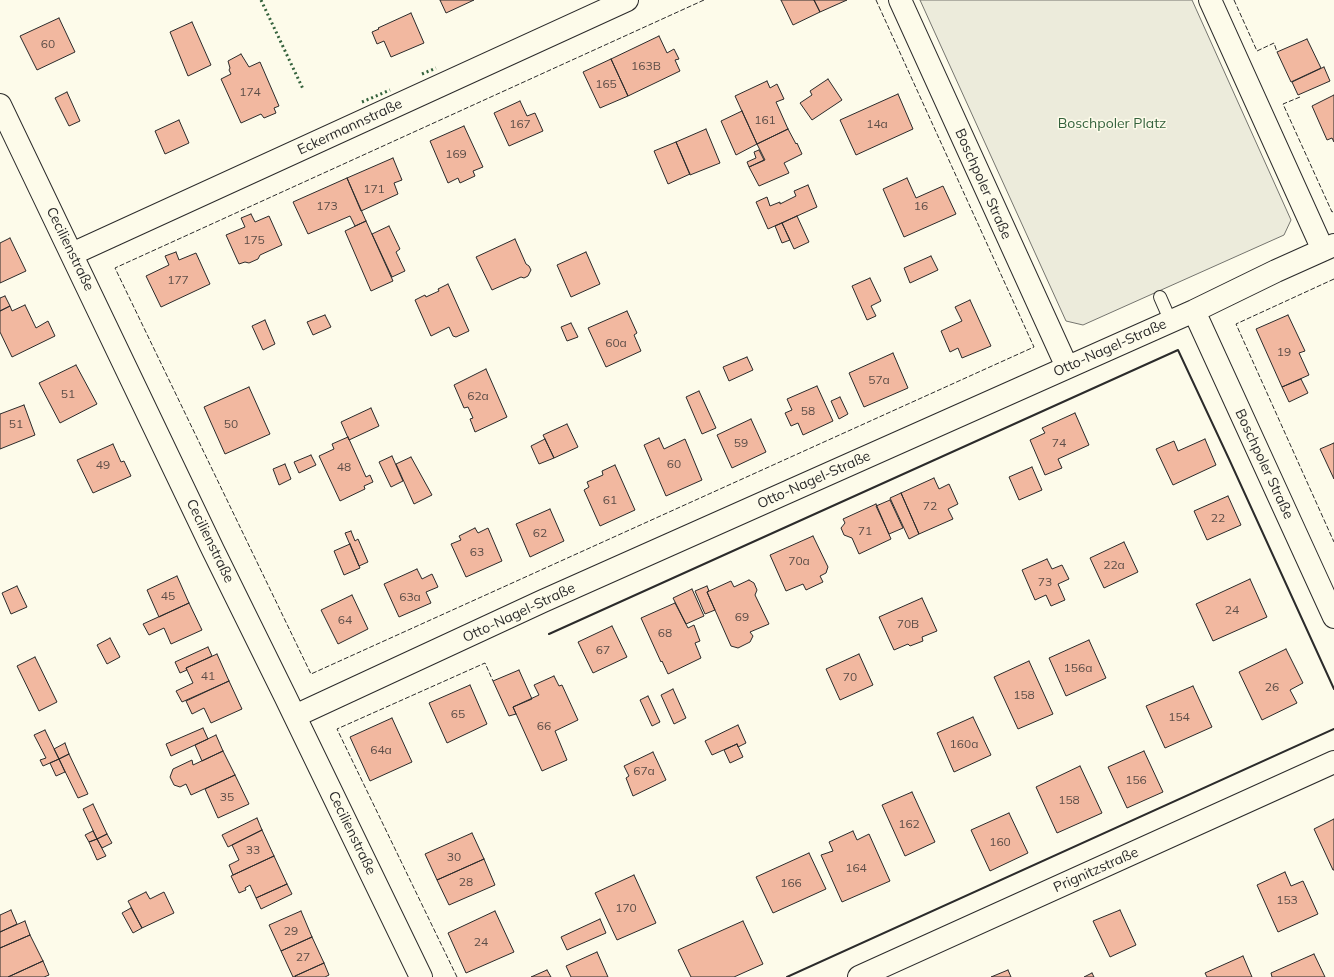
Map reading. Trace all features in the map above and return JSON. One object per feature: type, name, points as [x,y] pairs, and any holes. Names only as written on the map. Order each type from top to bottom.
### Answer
[{"type":"street","name":"Eckermannstraße","points":[[72,254],[627,0]]},
{"type":"street","name":"Boschpoler Straße","points":[[900,0],[1066,367]]},
{"type":"street","points":[[1210,0],[1328,247]]},
{"type":"street","name":"Cecilienstraße","points":[[0,105],[213,550],[421,977]]},
{"type":"street","name":"Otto-Nagel-Straße","points":[[295,716],[536,605],[1066,367],[1171,322],[1328,247]]},
{"type":"street","name":"Boschpoler Straße","points":[[1194,311],[1334,617]]},
{"type":"street","name":"Prignitzstraße","points":[[859,977],[1334,762]]},
{"type":"lane","points":[[1160,296],[1171,322]]},
{"type":"green space","name":"Boschpoler Platz","points":[[920,0],[1192,0],[1291,220],[1284,235],[1083,325],[1066,321]]},
{"type":"building","points":[[440,0],[474,0],[446,13]]},
{"type":"building","points":[[781,0],[814,0],[820,12],[793,25]]},
{"type":"building","points":[[814,0],[847,0],[820,12]]},
{"type":"building","points":[[411,13],[424,43],[391,57],[384,41],[377,44],[372,32]]},
{"type":"building","points":[[59,18],[75,52],[37,70],[20,36]]},
{"type":"building","points":[[192,22],[211,65],[188,76],[170,32]]},
{"type":"building","points":[[659,36],[667,53],[674,49],[679,59],[675,60],[680,71],[628,96],[611,59]]},
{"type":"building","points":[[1307,39],[1321,68],[1291,82],[1277,52]]},
{"type":"building","points":[[241,54],[249,67],[260,62],[279,106],[274,108],[276,113],[264,118],[261,114],[241,123],[221,79],[231,74],[228,61]]},
{"type":"building","points":[[611,59],[628,96],[600,108],[583,72]]},
{"type":"building","points":[[1324,67],[1330,81],[1298,95],[1292,82]]},
{"type":"building","points":[[828,79],[842,100],[812,120],[800,103],[812,95],[810,91]]},
{"type":"building","points":[[767,81],[770,88],[777,84],[784,99],[776,102],[788,129],[757,144],[735,96]]},
{"type":"building","points":[[67,92],[80,121],[69,126],[55,98]]},
{"type":"building","points":[[898,94],[913,129],[856,155],[840,120]]},
{"type":"building","points":[[1334,95],[1334,142],[1332,138],[1327,140],[1312,106]]},
{"type":"building","points":[[520,101],[527,116],[535,113],[543,131],[509,146],[494,113]]},
{"type":"building","points":[[742,111],[757,144],[736,155],[721,121]]},
{"type":"building","points":[[179,120],[189,143],[165,154],[155,131]]},
{"type":"building","points":[[464,126],[483,167],[473,171],[475,176],[460,183],[458,178],[448,183],[430,141]]},
{"type":"building","points":[[706,129],[720,163],[690,175],[676,142]]},
{"type":"building","points":[[788,129],[802,154],[784,163],[789,173],[759,186],[749,167],[765,160],[757,144]]},
{"type":"building","points":[[676,142],[690,174],[668,184],[654,151]]},
{"type":"building","points":[[759,150],[764,160],[749,167],[747,162],[756,158],[754,152]]},
{"type":"building","points":[[393,158],[402,180],[394,183],[398,194],[361,211],[347,178]]},
{"type":"building","points":[[347,178],[366,221],[355,226],[350,216],[308,234],[293,202]]},
{"type":"building","points":[[907,178],[916,198],[943,186],[956,214],[904,237],[883,189]]},
{"type":"building","points":[[808,185],[817,207],[768,229],[756,202],[767,197],[770,206],[780,202],[780,204],[796,196],[794,191]]},
{"type":"building","points":[[251,214],[255,222],[269,216],[282,245],[260,255],[258,259],[249,263],[245,262],[239,264],[226,235],[245,227],[241,218]]},
{"type":"building","points":[[797,216],[809,242],[794,249],[782,223]]},
{"type":"building","points":[[366,221],[393,281],[371,291],[345,231]]},
{"type":"building","points":[[782,223],[790,240],[782,243],[775,226]]},
{"type":"building","points":[[389,226],[400,249],[396,252],[405,271],[392,277],[372,234]]},
{"type":"building","points":[[10,238],[26,271],[0,283],[0,243]]},
{"type":"building","points":[[515,239],[526,264],[531,270],[528,276],[524,278],[521,277],[492,290],[476,257]]},
{"type":"building","points":[[176,252],[179,260],[196,253],[210,284],[161,307],[146,276],[169,265],[165,256]]},
{"type":"building","points":[[586,252],[600,284],[571,297],[557,265]]},
{"type":"building","points":[[931,256],[938,270],[910,283],[904,268]]},
{"type":"building","points":[[870,278],[881,301],[871,306],[876,316],[867,320],[852,286]]},
{"type":"building","points":[[448,284],[469,331],[456,337],[453,336],[449,327],[431,336],[415,300],[439,291],[438,289]]},
{"type":"building","points":[[5,296],[10,306],[0,311],[0,298]]},
{"type":"building","points":[[970,300],[991,346],[962,358],[958,348],[950,352],[941,331],[962,321],[955,307]]},
{"type":"building","points":[[25,305],[36,328],[48,321],[55,336],[12,357],[0,332],[0,311],[10,306],[12,311]]},
{"type":"building","points":[[627,311],[637,333],[634,335],[641,351],[606,367],[588,328]]},
{"type":"building","points":[[325,315],[331,327],[313,335],[307,322]]},
{"type":"building","points":[[1288,315],[1305,351],[1299,353],[1309,375],[1282,387],[1256,329]]},
{"type":"building","points":[[265,320],[275,344],[263,350],[252,326]]},
{"type":"building","points":[[571,323],[578,337],[567,341],[561,327]]},
{"type":"building","points":[[893,353],[908,388],[864,407],[849,373]]},
{"type":"building","points":[[747,357],[753,370],[729,381],[723,367]]},
{"type":"building","points":[[76,365],[97,404],[60,423],[39,383]]},
{"type":"building","points":[[486,369],[507,417],[475,432],[470,419],[473,418],[468,407],[464,408],[454,385]]},
{"type":"building","points":[[1301,379],[1308,393],[1289,402],[1282,387]]},
{"type":"building","points":[[817,386],[833,421],[803,435],[798,423],[791,426],[785,413],[792,410],[787,399]]},
{"type":"building","points":[[249,387],[270,434],[225,454],[204,407]]},
{"type":"building","points":[[699,391],[716,428],[702,434],[686,397]]},
{"type":"building","points":[[840,397],[848,414],[839,419],[831,401]]},
{"type":"building","points":[[24,405],[35,435],[0,449],[0,414]]},
{"type":"building","points":[[371,408],[379,426],[349,440],[341,422]]},
{"type":"building","points":[[1075,413],[1089,445],[1058,459],[1062,468],[1045,475],[1030,440],[1045,433],[1042,428]]},
{"type":"building","points":[[751,419],[766,452],[732,468],[717,435]]},
{"type":"building","points":[[567,424],[578,447],[554,458],[543,435]]},
{"type":"building","points":[[348,437],[366,477],[370,475],[373,482],[364,486],[365,489],[340,501],[319,456],[334,449],[332,444]]},
{"type":"building","points":[[659,438],[664,449],[685,439],[702,480],[666,496],[644,445]]},
{"type":"building","points":[[545,439],[554,458],[539,464],[531,446]]},
{"type":"building","points":[[1205,439],[1216,465],[1173,485],[1156,449],[1174,441],[1178,451]]},
{"type":"building","points":[[1334,443],[1334,479],[1320,449]]},
{"type":"building","points":[[113,444],[121,462],[124,461],[131,476],[93,493],[77,460]]},
{"type":"building","points":[[311,455],[316,465],[299,473],[294,462]]},
{"type":"building","points":[[392,456],[403,481],[391,487],[379,462]]},
{"type":"building","points":[[411,457],[432,495],[414,504],[396,464]]},
{"type":"building","points":[[285,464],[291,479],[279,485],[273,469]]},
{"type":"building","points":[[615,465],[635,510],[600,526],[584,490],[589,487],[587,482],[603,475],[602,471]]},
{"type":"building","points":[[1032,467],[1042,490],[1019,500],[1009,477]]},
{"type":"building","points":[[934,478],[939,489],[949,484],[958,504],[948,509],[953,519],[919,534],[901,493]]},
{"type":"building","points":[[901,493],[919,534],[909,539],[890,498]]},
{"type":"building","points":[[1228,496],[1241,525],[1207,540],[1194,511]]},
{"type":"building","points":[[890,500],[903,528],[889,534],[876,506]]},
{"type":"building","points":[[876,504],[891,539],[859,554],[852,538],[844,535],[841,528],[845,523],[843,519]]},
{"type":"building","points":[[550,509],[564,541],[530,557],[516,524]]},
{"type":"building","points":[[475,528],[478,533],[488,528],[502,561],[466,577],[451,544],[461,540],[459,536]]},
{"type":"building","points":[[351,531],[355,541],[358,539],[368,562],[359,566],[345,533]]},
{"type":"building","points":[[813,536],[828,567],[826,573],[820,576],[823,582],[806,590],[803,584],[786,591],[770,555]]},
{"type":"building","points":[[1124,542],[1138,572],[1104,588],[1090,558]]},
{"type":"building","points":[[350,544],[360,568],[344,575],[334,551]]},
{"type":"building","points":[[1047,559],[1052,569],[1062,565],[1069,579],[1058,584],[1065,600],[1051,606],[1046,595],[1035,600],[1022,570]]},
{"type":"building","points":[[417,569],[422,579],[432,574],[438,587],[426,592],[431,603],[399,617],[384,584]]},
{"type":"building","points":[[177,576],[189,603],[159,617],[147,590]]},
{"type":"building","points":[[1250,579],[1267,617],[1213,641],[1196,604]]},
{"type":"building","points":[[749,580],[754,583],[757,590],[755,595],[769,624],[750,632],[753,636],[750,642],[738,648],[731,646],[707,592],[731,581],[734,587]]},
{"type":"building","points":[[17,586],[27,607],[11,614],[2,593]]},
{"type":"building","points":[[707,586],[709,591],[707,592],[715,610],[705,614],[695,591]]},
{"type":"building","points":[[692,589],[704,616],[686,624],[673,598]]},
{"type":"building","points":[[352,595],[368,629],[338,644],[321,610]]},
{"type":"building","points":[[922,598],[937,631],[922,637],[923,641],[910,646],[908,644],[894,650],[879,617]]},
{"type":"building","points":[[189,603],[202,630],[171,644],[164,628],[149,635],[143,624]]},
{"type":"building","points":[[675,603],[688,628],[694,625],[700,641],[695,643],[701,658],[668,674],[641,618]]},
{"type":"building","points":[[612,626],[627,657],[593,673],[578,642]]},
{"type":"building","points":[[110,638],[120,657],[107,664],[97,645]]},
{"type":"building","points":[[1089,640],[1106,678],[1066,696],[1049,658]]},
{"type":"building","points":[[208,647],[212,656],[186,668],[187,670],[180,673],[175,662]]},
{"type":"building","points":[[1286,649],[1303,683],[1290,690],[1297,703],[1262,720],[1239,672]]},
{"type":"building","points":[[217,654],[229,681],[182,702],[176,691],[193,683],[186,668]]},
{"type":"building","points":[[859,654],[873,685],[840,700],[826,669]]},
{"type":"building","points":[[35,657],[57,702],[39,711],[17,666]]},
{"type":"building","points":[[1029,661],[1053,714],[1018,729],[994,677]]},
{"type":"building","points":[[519,670],[532,699],[513,707],[516,714],[509,716],[493,681]]},
{"type":"building","points":[[554,676],[559,686],[562,685],[578,720],[555,731],[567,760],[542,771],[513,707],[539,695],[534,685]]},
{"type":"building","points":[[229,681],[242,709],[211,723],[204,708],[192,714],[186,701]]},
{"type":"building","points":[[470,685],[487,724],[447,743],[429,703]]},
{"type":"building","points":[[1193,686],[1212,727],[1165,748],[1146,706]]},
{"type":"building","points":[[673,689],[686,718],[674,724],[661,695]]},
{"type":"building","points":[[648,696],[660,722],[652,726],[640,700]]},
{"type":"building","points":[[973,717],[991,755],[954,772],[937,733]]},
{"type":"building","points":[[392,718],[412,762],[370,781],[350,737]]},
{"type":"building","points":[[738,725],[746,743],[738,747],[737,744],[712,755],[705,741]]},
{"type":"building","points":[[203,728],[208,739],[171,756],[166,744]]},
{"type":"building","points":[[45,730],[59,759],[43,766],[40,760],[46,758],[34,735]]},
{"type":"building","points":[[216,735],[223,751],[202,761],[195,745]]},
{"type":"building","points":[[65,743],[69,754],[59,759],[54,749]]},
{"type":"building","points":[[737,744],[743,757],[730,763],[724,750]]},
{"type":"building","points":[[223,751],[235,775],[191,795],[186,784],[180,787],[174,785],[170,777],[173,769],[192,760],[193,765]]},
{"type":"building","points":[[1144,751],[1163,792],[1127,808],[1108,767]]},
{"type":"building","points":[[653,752],[666,780],[633,796],[626,778],[629,776],[624,766]]},
{"type":"building","points":[[69,754],[88,794],[78,798],[59,759]]},
{"type":"building","points":[[59,759],[65,772],[56,776],[50,763]]},
{"type":"building","points":[[1080,766],[1102,813],[1057,833],[1036,787]]},
{"type":"building","points":[[235,775],[249,804],[218,818],[205,789]]},
{"type":"building","points":[[912,792],[935,842],[905,856],[882,805]]},
{"type":"building","points":[[93,804],[107,834],[97,839],[83,809]]},
{"type":"building","points":[[1009,813],[1028,853],[990,871],[971,830]]},
{"type":"building","points":[[257,818],[262,830],[228,847],[222,835]]},
{"type":"building","points":[[1334,819],[1334,870],[1333,870],[1314,829]]},
{"type":"building","points":[[262,830],[274,856],[233,875],[229,865],[239,860],[232,845]]},
{"type":"building","points":[[93,831],[97,839],[89,842],[85,835]]},
{"type":"building","points":[[853,831],[857,840],[869,834],[890,881],[842,902],[821,855],[833,851],[829,842]]},
{"type":"building","points":[[472,833],[484,859],[437,880],[425,854]]},
{"type":"building","points":[[107,834],[112,843],[102,848],[97,839]]},
{"type":"building","points":[[97,839],[106,856],[97,860],[89,842]]},
{"type":"building","points":[[809,853],[826,889],[773,913],[756,877]]},
{"type":"building","points":[[274,856],[287,884],[256,898],[250,885],[245,888],[246,890],[239,893],[231,876]]},
{"type":"building","points":[[484,859],[495,885],[449,905],[437,880]]},
{"type":"building","points":[[1285,872],[1291,886],[1303,881],[1318,914],[1278,932],[1257,885]]},
{"type":"building","points":[[634,875],[656,923],[617,940],[595,893]]},
{"type":"building","points":[[287,884],[292,894],[261,909],[256,898]]},
{"type":"building","points":[[146,892],[150,899],[164,892],[174,913],[142,928],[128,901]]},
{"type":"building","points":[[131,908],[142,928],[133,933],[122,913]]},
{"type":"building","points":[[11,910],[17,924],[0,932],[0,915]]},
{"type":"building","points":[[1120,910],[1136,945],[1110,957],[1093,921]]},
{"type":"building","points":[[301,911],[312,937],[281,951],[269,925]]},
{"type":"building","points":[[495,911],[514,952],[466,973],[448,933]]},
{"type":"building","points":[[600,919],[606,933],[567,950],[561,937]]},
{"type":"building","points":[[25,921],[30,935],[0,948],[0,932]]},
{"type":"building","points":[[743,921],[763,964],[734,977],[691,977],[678,950]]},
{"type":"building","points":[[30,935],[43,961],[8,977],[0,977],[0,948]]},
{"type":"building","points":[[312,937],[324,963],[293,977],[281,951]]},
{"type":"building","points":[[597,952],[608,977],[571,977],[566,966]]},
{"type":"building","points":[[1314,954],[1325,977],[1272,977],[1271,973]]},
{"type":"building","points":[[1243,956],[1252,977],[1207,977],[1205,973]]},
{"type":"building","points":[[43,961],[49,975],[44,977],[8,977]]},
{"type":"building","points":[[324,963],[329,975],[325,977],[295,976]]},
{"type":"building","points":[[547,970],[551,977],[531,977]]},
{"type":"building","points":[[1008,970],[1011,977],[991,977]]},
{"type":"building","points":[[1092,973],[1094,977],[1084,977]]},
{"type":"hedge","points":[[261,0],[303,89]]},
{"type":"hedge","points":[[422,74],[436,68]]},
{"type":"hedge","points":[[362,102],[390,90]]},
{"type":"fence","points":[[704,0],[115,268],[311,674],[1034,347],[876,0]]},
{"type":"fence","points":[[1234,0],[1257,51],[1274,43],[1277,52]]},
{"type":"fence","points":[[1300,97],[1283,104],[1332,212],[1334,211]]},
{"type":"fence","points":[[1334,279],[1236,324],[1334,542]]},
{"type":"fence","points":[[457,977],[337,729],[485,663],[493,681]]},
{"type":"wall","points":[[549,634],[1178,350],[1334,689]]},
{"type":"wall","points":[[787,977],[1334,729]]}]
